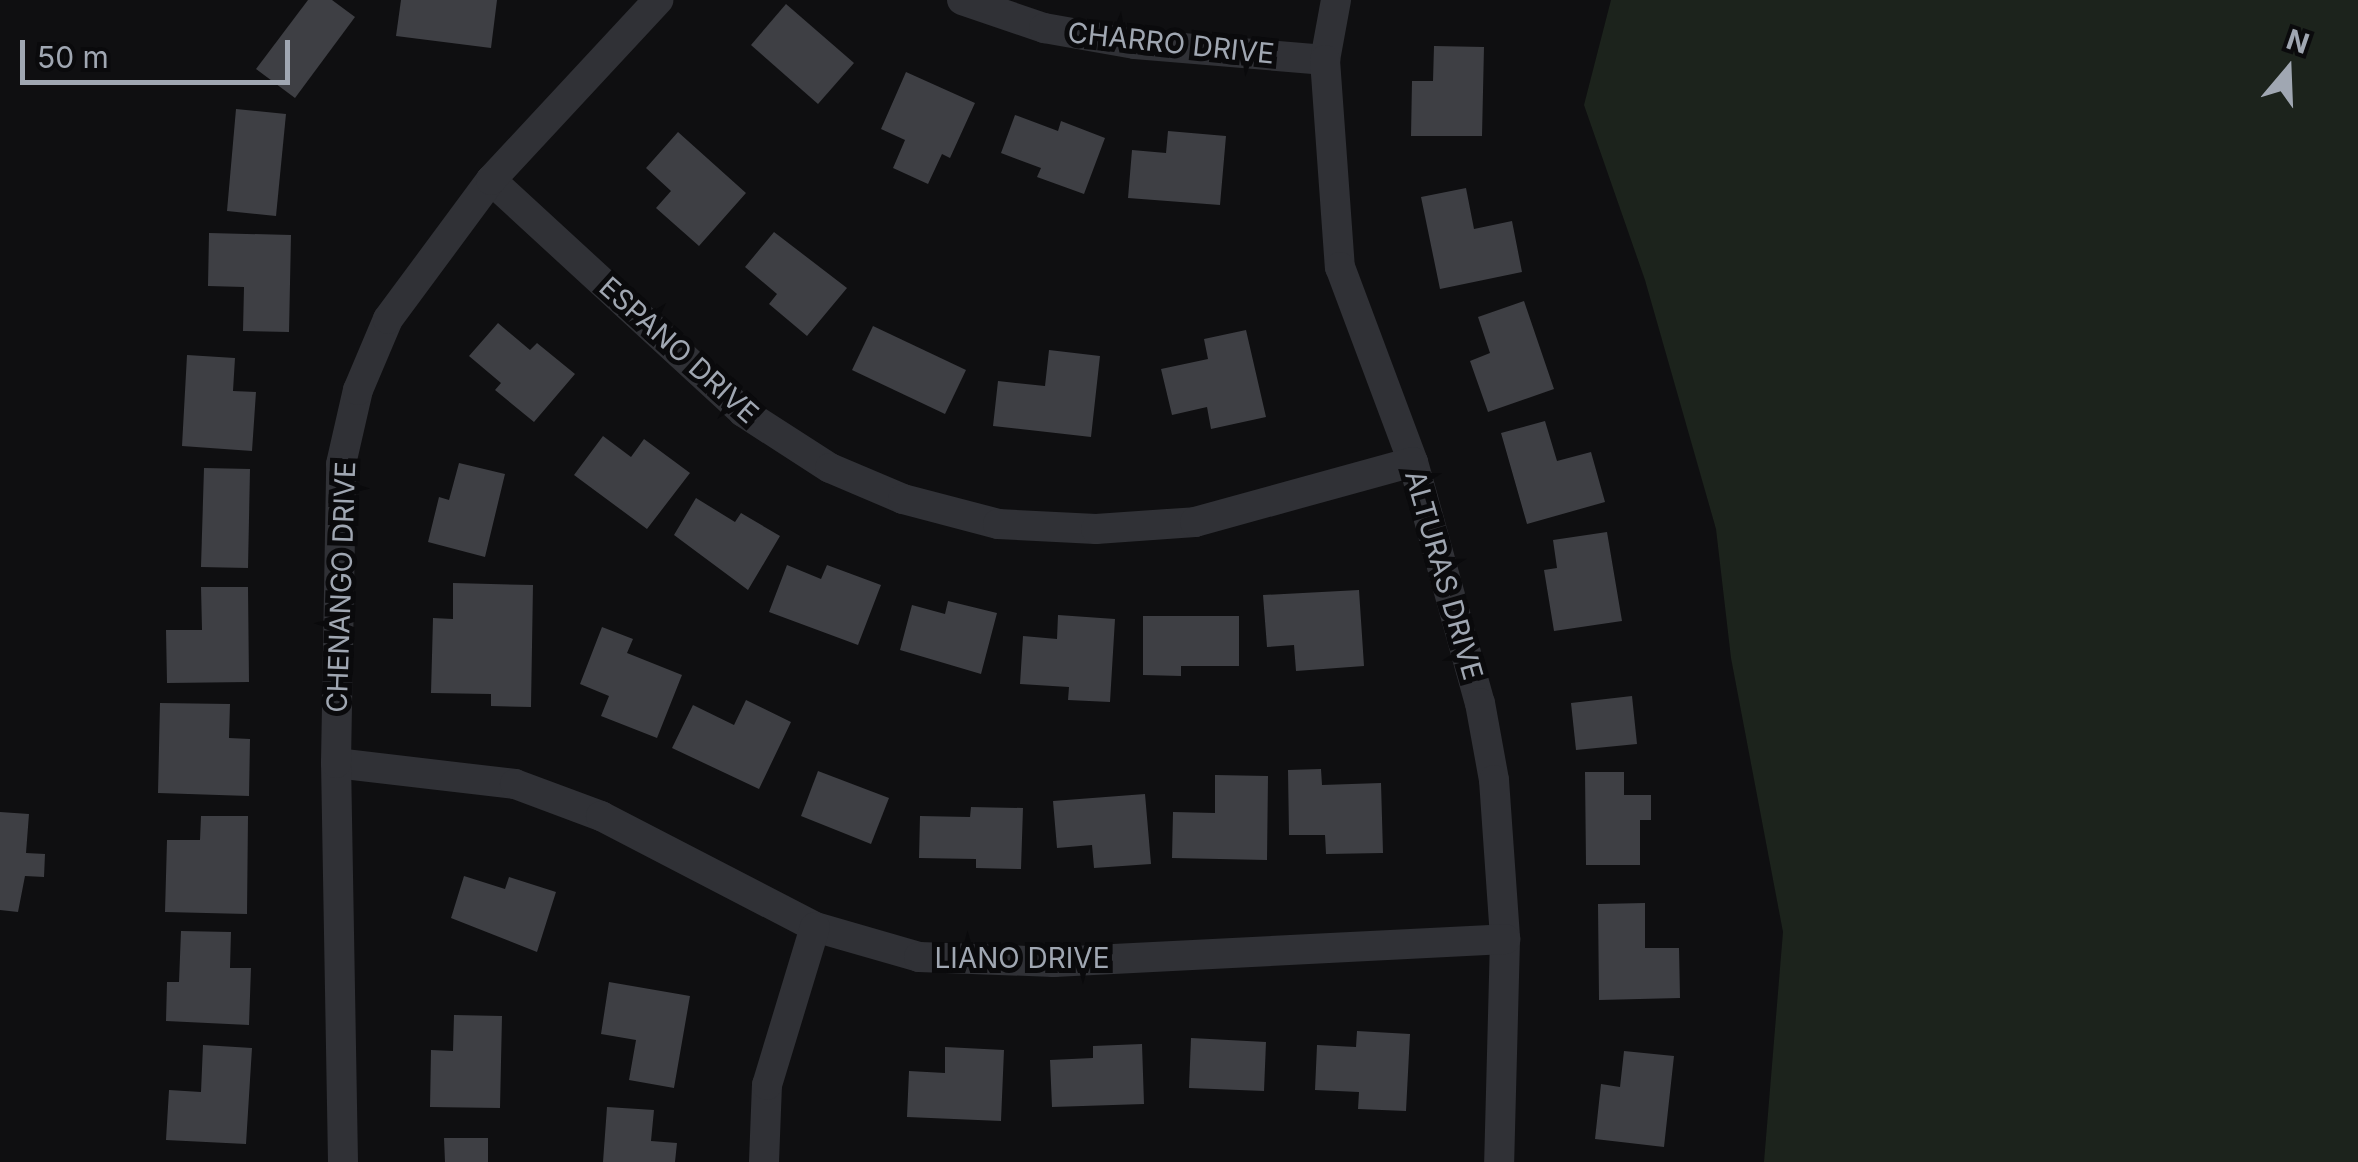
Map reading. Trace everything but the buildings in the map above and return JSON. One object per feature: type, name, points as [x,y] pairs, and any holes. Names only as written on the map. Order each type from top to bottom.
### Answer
[{"type":"street","name":"CHENANGO DRIVE","points":[[343,1162],[336,763],[341,464],[358,390],[388,319],[491,180],[658,0]]},
{"type":"street","name":"CHARRO DRIVE","points":[[962,0],[1044,28],[1135,44],[1325,60]]},
{"type":"street","name":"ALTURAS DRIVE","points":[[1336,0],[1325,60],[1340,267],[1413,462],[1480,703],[1494,780],[1505,939],[1499,1162]]},
{"type":"street","name":"ESPANO DRIVE","points":[[491,180],[744,412],[830,468],[903,499],[998,524],[1096,529],[1195,522],[1413,462]]},
{"type":"street","name":"LIANO DRIVE","points":[[336,763],[515,784],[601,816],[815,927],[918,958],[1054,962],[1505,939]]},
{"type":"street","points":[[764,1162],[767,1085],[815,927]]},
{"type":"shaded area","points":[[1611,0],[2358,0],[2358,1162],[1764,1162],[1783,932],[1731,658],[1716,529],[1645,280],[1584,105]]}]
